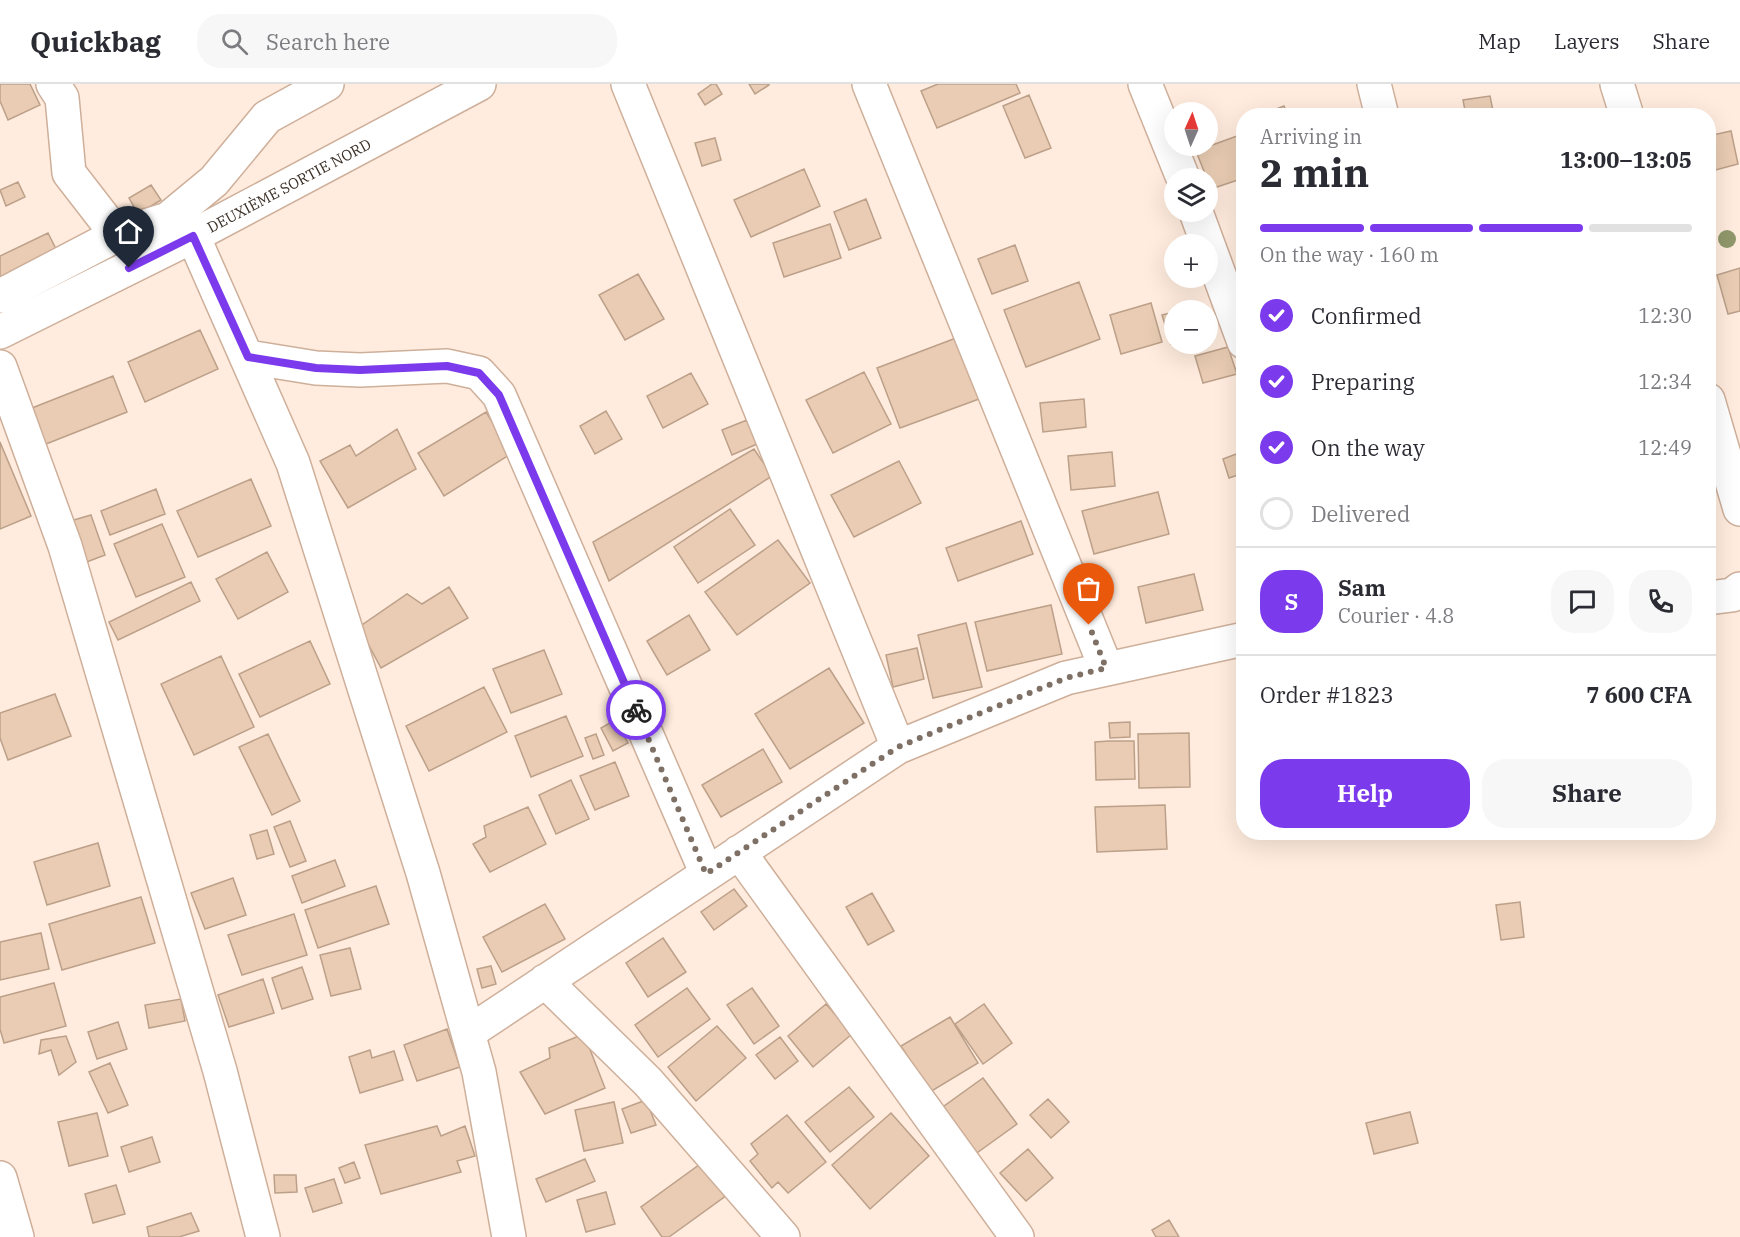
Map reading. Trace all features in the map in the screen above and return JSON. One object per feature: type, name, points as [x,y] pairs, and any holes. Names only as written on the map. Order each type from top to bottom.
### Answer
[{"type":"street","points":[[53,84],[62,98],[69,173],[117,235]]},
{"type":"street","points":[[0,296],[117,235],[168,219],[214,181],[267,117],[327,84]]},
{"type":"street","name":"DEUXIÈME SORTIE NORD","points":[[0,332],[193,236],[479,84]]},
{"type":"street","points":[[628,84],[898,747]]},
{"type":"street","points":[[869,84],[1106,668]]},
{"type":"street","points":[[1145,84],[1179,168]]},
{"type":"street","points":[[1374,84],[1380,108]]},
{"type":"street","points":[[1617,84],[1624,108]]},
{"type":"street","points":[[1200,222],[1236,320]]},
{"type":"street","points":[[193,236],[293,463],[423,873],[478,1072],[509,1237]]},
{"type":"street","points":[[248,357],[316,368],[360,370],[447,366],[479,373],[499,395],[706,874]]},
{"type":"street","points":[[0,367],[68,558],[220,1071],[263,1237]]},
{"type":"street","points":[[1716,427],[1740,509]]},
{"type":"street","points":[[1716,597],[1732,595],[1740,589]]},
{"type":"street","points":[[468,1033],[898,747],[1066,678],[1236,641]]},
{"type":"street","points":[[739,852],[1017,1237]]},
{"type":"street","points":[[545,981],[648,1082],[783,1237]]},
{"type":"street","points":[[0,1178],[16,1237]]},
{"type":"building","points":[[0,84],[30,84],[40,105],[8,120],[0,101]]},
{"type":"building","points":[[712,84],[716,84],[722,94],[705,105],[698,94]]},
{"type":"building","points":[[749,84],[769,84],[769,85],[755,94]]},
{"type":"building","points":[[938,84],[1016,84],[1020,93],[937,128],[921,91]]},
{"type":"building","points":[[1029,95],[1051,148],[1025,158],[1003,106]]},
{"type":"building","points":[[1490,96],[1492,108],[1464,108],[1463,100]]},
{"type":"building","points":[[1731,131],[1738,164],[1716,170],[1716,134]]},
{"type":"building","points":[[1236,136],[1236,181],[1218,187],[1218,168],[1203,168],[1198,156],[1218,156],[1218,143]]},
{"type":"building","points":[[715,138],[721,160],[702,166],[695,143]]},
{"type":"building","points":[[804,169],[820,206],[751,237],[734,200]]},
{"type":"building","points":[[18,182],[25,197],[6,206],[0,190]]},
{"type":"building","points":[[151,185],[161,200],[138,214],[129,198]]},
{"type":"building","points":[[866,199],[881,238],[849,250],[834,212]]},
{"type":"building","points":[[830,224],[841,258],[784,277],[773,243]]},
{"type":"building","points":[[48,233],[56,249],[0,277],[0,256]]},
{"type":"building","points":[[1015,245],[1028,281],[992,294],[978,259]]},
{"type":"building","points":[[1740,268],[1740,311],[1728,314],[1717,275]]},
{"type":"building","points":[[638,274],[664,319],[625,340],[599,295]]},
{"type":"building","points":[[1079,282],[1100,339],[1026,367],[1004,310]]},
{"type":"building","points":[[1151,303],[1162,342],[1121,354],[1110,315]]},
{"type":"building","points":[[200,330],[218,369],[145,402],[128,362]]},
{"type":"building","points":[[956,338],[979,399],[900,428],[877,368]]},
{"type":"building","points":[[1228,347],[1236,374],[1203,383],[1195,356],[1218,354],[1218,350]]},
{"type":"building","points":[[864,372],[891,424],[833,453],[806,400]]},
{"type":"building","points":[[691,373],[708,404],[663,428],[647,396]]},
{"type":"building","points":[[113,376],[127,412],[41,446],[27,410]]},
{"type":"building","points":[[1084,399],[1086,427],[1043,432],[1040,403]]},
{"type":"building","points":[[606,411],[622,439],[595,454],[580,426]]},
{"type":"building","points":[[486,412],[512,453],[444,496],[418,453]]},
{"type":"building","points":[[747,420],[757,444],[732,455],[722,430]]},
{"type":"building","points":[[397,429],[416,469],[348,508],[320,461],[350,445],[356,456]]},
{"type":"building","points":[[0,442],[31,516],[0,529]]},
{"type":"building","points":[[754,449],[772,476],[609,581],[593,542]]},
{"type":"building","points":[[1112,452],[1115,486],[1071,490],[1068,456]]},
{"type":"building","points":[[1236,454],[1236,476],[1229,478],[1223,459]]},
{"type":"building","points":[[899,461],[921,503],[854,537],[831,495]]},
{"type":"building","points":[[251,479],[271,526],[198,557],[177,511]]},
{"type":"building","points":[[156,489],[165,514],[110,535],[101,511]]},
{"type":"building","points":[[1158,492],[1169,534],[1094,554],[1082,511]]},
{"type":"building","points":[[730,509],[755,545],[698,583],[674,547]]},
{"type":"building","points":[[91,515],[105,555],[84,563],[67,522]]},
{"type":"building","points":[[1021,521],[1033,554],[958,581],[946,548]]},
{"type":"building","points":[[162,524],[185,577],[136,597],[114,544]]},
{"type":"building","points":[[778,540],[810,583],[737,635],[705,592]]},
{"type":"building","points":[[267,552],[288,592],[238,619],[216,579]]},
{"type":"building","points":[[1194,574],[1203,610],[1146,623],[1138,587]]},
{"type":"building","points":[[191,582],[200,601],[118,640],[109,622]]},
{"type":"building","points":[[449,587],[468,618],[381,668],[359,627],[407,594],[422,604]]},
{"type":"building","points":[[1051,605],[1062,654],[987,671],[975,622]]},
{"type":"building","points":[[689,615],[710,650],[667,675],[647,641]]},
{"type":"building","points":[[966,623],[982,687],[933,698],[918,635]]},
{"type":"building","points":[[310,641],[330,684],[260,717],[239,674]]},
{"type":"building","points":[[917,648],[924,679],[893,687],[886,655]]},
{"type":"building","points":[[544,650],[562,694],[511,713],[493,669]]},
{"type":"building","points":[[221,656],[254,727],[194,755],[161,684]]},
{"type":"building","points":[[829,668],[864,723],[790,769],[755,714]]},
{"type":"building","points":[[484,687],[507,732],[429,771],[406,726]]},
{"type":"building","points":[[55,694],[71,736],[8,760],[0,738],[0,713]]},
{"type":"building","points":[[566,716],[583,756],[531,777],[515,736]]},
{"type":"building","points":[[615,720],[628,743],[613,751],[601,728]]},
{"type":"building","points":[[1130,722],[1130,737],[1110,738],[1109,723]]},
{"type":"building","points":[[1189,733],[1190,787],[1139,788],[1138,734]]},
{"type":"building","points":[[268,734],[300,801],[272,815],[239,747]]},
{"type":"building","points":[[596,734],[604,755],[593,759],[585,738]]},
{"type":"building","points":[[1134,741],[1135,779],[1096,780],[1095,742]]},
{"type":"building","points":[[763,749],[782,782],[721,817],[702,785]]},
{"type":"building","points":[[615,762],[629,796],[595,810],[580,776]]},
{"type":"building","points":[[571,780],[589,819],[556,834],[539,795]]},
{"type":"building","points":[[1165,805],[1167,849],[1097,852],[1095,807]]},
{"type":"building","points":[[528,807],[546,844],[490,872],[473,844],[486,837],[484,826]]},
{"type":"building","points":[[290,821],[306,861],[290,867],[274,827]]},
{"type":"building","points":[[267,830],[274,854],[257,859],[250,835]]},
{"type":"building","points":[[98,843],[110,886],[47,905],[34,862]]},
{"type":"building","points":[[335,860],[345,886],[302,903],[292,876]]},
{"type":"building","points":[[233,878],[246,915],[205,929],[191,893]]},
{"type":"building","points":[[376,886],[389,924],[318,948],[305,910]]},
{"type":"building","points":[[734,889],[747,906],[714,930],[701,912]]},
{"type":"building","points":[[872,893],[894,931],[868,945],[846,907]]},
{"type":"building","points":[[141,897],[155,943],[62,970],[49,924]]},
{"type":"building","points":[[1520,902],[1524,937],[1501,940],[1496,905]]},
{"type":"building","points":[[545,904],[565,939],[502,972],[483,937]]},
{"type":"building","points":[[294,914],[307,955],[242,975],[228,935]]},
{"type":"building","points":[[41,933],[49,969],[0,980],[0,942]]},
{"type":"building","points":[[663,938],[686,972],[648,997],[626,963]]},
{"type":"building","points":[[350,948],[361,989],[331,996],[320,955]]},
{"type":"building","points":[[491,966],[496,984],[482,988],[477,969]]},
{"type":"building","points":[[302,967],[313,999],[282,1009],[272,978]]},
{"type":"building","points":[[263,979],[274,1013],[229,1027],[218,995]]},
{"type":"building","points":[[54,983],[66,1026],[4,1043],[0,1029],[0,997]]},
{"type":"building","points":[[687,988],[710,1019],[658,1057],[635,1025]]},
{"type":"building","points":[[752,988],[779,1026],[754,1044],[727,1005]]},
{"type":"building","points":[[181,999],[185,1021],[149,1028],[145,1005]]},
{"type":"building","points":[[826,1004],[852,1034],[813,1067],[788,1036]]},
{"type":"building","points":[[984,1004],[1012,1043],[983,1064],[955,1024]]},
{"type":"building","points":[[950,1017],[978,1063],[930,1092],[901,1046]]},
{"type":"building","points":[[118,1022],[127,1049],[97,1059],[88,1032]]},
{"type":"building","points":[[717,1026],[746,1058],[696,1101],[668,1067]]},
{"type":"building","points":[[447,1029],[460,1067],[417,1081],[404,1045]]},
{"type":"building","points":[[584,1034],[605,1088],[545,1114],[520,1072],[550,1058],[549,1048]]},
{"type":"building","points":[[66,1036],[76,1062],[59,1075],[51,1050],[39,1054],[41,1040]]},
{"type":"building","points":[[780,1037],[798,1061],[775,1079],[756,1055]]},
{"type":"building","points":[[370,1050],[372,1058],[394,1051],[403,1080],[360,1093],[349,1057]]},
{"type":"building","points":[[110,1063],[128,1105],[108,1113],[89,1072]]},
{"type":"building","points":[[983,1078],[1017,1124],[974,1155],[940,1109]]},
{"type":"building","points":[[849,1087],[874,1117],[830,1152],[805,1122]]},
{"type":"building","points":[[1048,1099],[1069,1122],[1051,1138],[1030,1115]]},
{"type":"building","points":[[646,1100],[656,1125],[631,1133],[622,1109]]},
{"type":"building","points":[[614,1102],[623,1143],[584,1151],[575,1110]]},
{"type":"building","points":[[1410,1112],[1418,1143],[1374,1154],[1366,1123]]},
{"type":"building","points":[[97,1113],[108,1156],[69,1166],[58,1122]]},
{"type":"building","points":[[891,1113],[929,1156],[870,1209],[832,1165]]},
{"type":"building","points":[[787,1115],[826,1162],[788,1193],[778,1182],[772,1188],[750,1161],[758,1154],[751,1144]]},
{"type":"building","points":[[437,1126],[441,1136],[465,1126],[475,1156],[457,1161],[461,1172],[381,1194],[365,1145]]},
{"type":"building","points":[[152,1137],[160,1162],[129,1172],[121,1147]]},
{"type":"building","points":[[1028,1149],[1053,1178],[1026,1201],[1000,1173]]},
{"type":"building","points":[[585,1159],[595,1181],[546,1202],[536,1179]]},
{"type":"building","points":[[354,1162],[360,1178],[345,1183],[339,1168]]},
{"type":"building","points":[[703,1162],[727,1195],[669,1237],[662,1237],[641,1207]]},
{"type":"building","points":[[274,1175],[296,1175],[297,1192],[275,1193]]},
{"type":"building","points":[[334,1179],[342,1203],[313,1212],[305,1188]]},
{"type":"building","points":[[116,1185],[125,1214],[93,1223],[85,1194]]},
{"type":"building","points":[[606,1192],[615,1224],[586,1232],[577,1200]]},
{"type":"building","points":[[191,1213],[199,1231],[179,1237],[149,1237],[147,1227]]},
{"type":"building","points":[[1169,1220],[1179,1237],[1156,1237],[1152,1230]]},
{"type":"way so far","points":[[636,710],[706,874],[898,747],[1066,678],[1106,668],[1089,625]]},
{"type":"route","points":[[129,268],[193,236],[248,357],[316,368],[360,370],[447,366],[479,373],[499,395],[636,710]]}]
